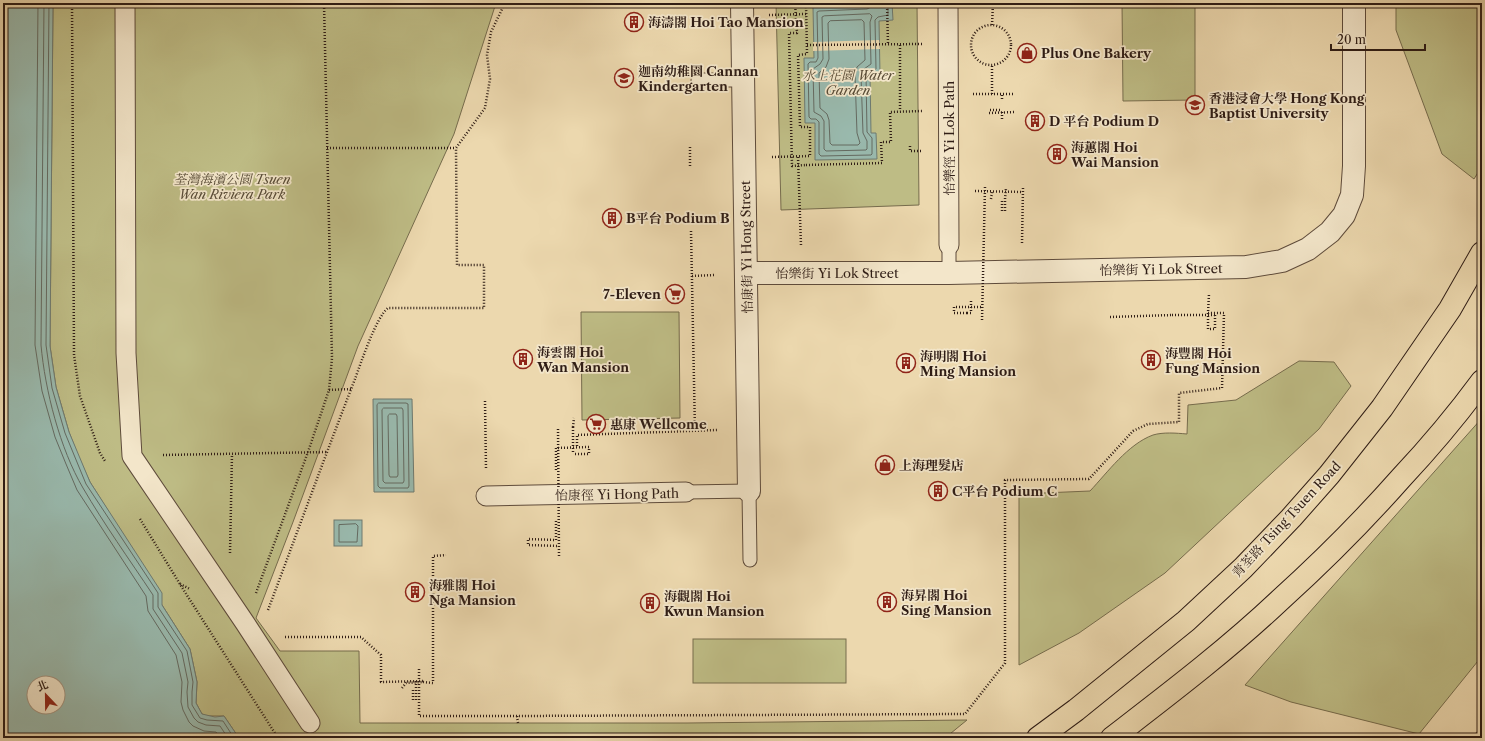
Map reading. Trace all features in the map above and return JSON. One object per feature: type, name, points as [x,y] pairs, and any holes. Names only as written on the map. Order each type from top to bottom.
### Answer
[{"type":"main road","name":"青荃路 Tsing Tsuen Road","points":[[1038,738],[1082,705],[1186,621],[1243,568],[1329,475],[1382,408],[1450,309],[1482,253]]},
{"type":"main road","points":[[1112,738],[1172,692],[1279,601],[1374,508],[1442,434],[1482,381]]},
{"type":"street","points":[[125,3],[126,353],[132,456],[245,623],[310,723]]},
{"type":"street","name":"怡康街 Yi Hong Street","points":[[742,3],[749,491]]},
{"type":"street","name":"怡樂徑 Yi Lok Path","points":[[948,3],[949,245]]},
{"type":"street","name":"怡樂街 Yi Lok Street","points":[[746,273],[949,273],[1246,267],[1282,261],[1308,249],[1330,232],[1344,215],[1352,195],[1354,166],[1354,3]]},
{"type":"street","name":"怡康徑 Yi Hong Path","points":[[486,496],[686,492]]},
{"type":"lane","points":[[698,80],[743,80]]},
{"type":"lane","name":"怡樂徑 Yi Lok Path","points":[[949,245],[949,273]]},
{"type":"lane","points":[[749,491],[750,560]]},
{"type":"lane","name":"怡康徑 Yi Hong Path","points":[[686,492],[749,491]]},
{"type":"path","points":[[72,3],[74,355],[80,396],[100,453],[108,466]]},
{"type":"path","points":[[245,623],[330,390],[332,358],[324,3]]},
{"type":"path","points":[[266,616],[351,388],[369,342],[383,312],[388,308],[484,308],[484,265],[457,265],[456,148],[485,108],[490,79],[487,55],[489,39],[505,3]]},
{"type":"path","points":[[795,3],[797,33],[789,33],[792,166],[882,163],[881,142],[891,142],[890,112],[918,111]]},
{"type":"path","points":[[769,157],[810,156],[810,127],[800,127],[798,62],[798,55],[807,54],[806,3]]},
{"type":"path","points":[[887,3],[888,45]]},
{"type":"path","points":[[992,25],[993,3]]},
{"type":"path","points":[[776,14],[806,14]]},
{"type":"path","points":[[992,25],[999,26],[1004,30],[1011,42],[1011,48],[1004,60],[992,65],[980,61],[973,51],[972,45],[976,33],[986,26],[992,25]]},
{"type":"path","points":[[900,44],[900,111]]},
{"type":"path","points":[[807,46],[918,44]]},
{"type":"path","points":[[992,65],[992,94]]},
{"type":"path","points":[[1002,94],[1002,99]]},
{"type":"path","points":[[949,95],[1015,94]]},
{"type":"path","points":[[990,111],[1015,112]]},
{"type":"path","points":[[1002,111],[1002,118]]},
{"type":"path","points":[[910,146],[910,151],[919,151]]},
{"type":"path","points":[[690,147],[690,167]]},
{"type":"path","points":[[327,148],[456,148]]},
{"type":"path","points":[[798,157],[801,248]]},
{"type":"path","points":[[982,320],[984,187]]},
{"type":"path","points":[[1003,211],[1006,188]]},
{"type":"path","points":[[1022,246],[1023,188]]},
{"type":"path","points":[[948,191],[1023,192]]},
{"type":"path","points":[[991,199],[992,192]]},
{"type":"path","points":[[691,231],[695,432]]},
{"type":"path","points":[[692,276],[715,275]]},
{"type":"path","points":[[1110,317],[1172,315],[1215,315],[1215,329],[1208,329],[1208,317],[1208,313],[1209,293]]},
{"type":"path","points":[[971,299],[971,313],[954,313],[954,307],[982,307]]},
{"type":"path","points":[[419,669],[419,716],[965,714],[1005,662],[1005,480],[1089,479],[1133,431],[1148,424],[1179,422],[1179,393],[1222,388],[1224,312],[1208,313]]},
{"type":"path","points":[[330,390],[351,388]]},
{"type":"path","points":[[485,401],[486,496]]},
{"type":"path","points":[[574,418],[573,454],[589,454],[589,447],[577,446],[577,435],[718,430]]},
{"type":"path","points":[[558,429],[559,556]]},
{"type":"path","points":[[132,456],[327,452]]},
{"type":"path","points":[[230,554],[232,454]]},
{"type":"path","points":[[140,518],[278,738]]},
{"type":"path","points":[[541,539],[528,539],[528,545],[559,546]]},
{"type":"path","points":[[282,637],[361,637],[381,655],[381,682],[433,683],[433,556],[446,555]]},
{"type":"path","points":[[402,688],[406,683],[420,682]]},
{"type":"path","points":[[414,688],[414,700],[420,682]]},
{"type":"path","points":[[517,716],[518,723]]},
{"type":"green space","name":"荃灣海濱公園 Tsuen Wan Riviera Park","points":[[53,3],[496,3],[454,134],[358,346],[256,618],[280,651],[359,651],[360,723],[687,723],[967,720],[945,738],[239,738],[224,716],[207,716],[202,714],[196,703],[197,682],[190,649],[162,605],[90,482],[69,432],[56,387],[50,346]]},
{"type":"green space","name":"水上花園 Water Garden","points":[[776,3],[917,3],[919,205],[781,210]]},
{"type":"green space","points":[[1122,3],[1195,3],[1195,100],[1123,101]]},
{"type":"green space","points":[[1396,3],[1482,3],[1482,166],[1474,179],[1442,154],[1396,30]]},
{"type":"green space","points":[[581,312],[679,312],[680,418],[582,420]]},
{"type":"green space","points":[[1299,361],[1334,362],[1351,386],[1319,429],[1165,573],[1079,633],[1019,665],[1019,494],[1090,491],[1118,460],[1144,439],[1161,433],[1187,434],[1188,405],[1236,400]]},
{"type":"green space","points":[[1482,418],[1482,656],[1419,734],[1291,702],[1245,685]]},
{"type":"green space","points":[[693,639],[846,639],[846,683],[693,683]]},
{"type":"water","points":[[3,3],[53,3],[50,346],[56,387],[69,432],[90,482],[162,593],[162,605],[190,649],[197,682],[196,703],[202,714],[215,717],[224,716],[239,738],[3,738]]},
{"type":"water","points":[[868,3],[892,3],[893,20],[879,21],[880,74],[870,75],[871,133],[876,133],[877,159],[815,160],[815,123],[805,123],[804,58],[814,58],[813,7],[867,5]]},
{"type":"water","points":[[373,399],[412,399],[414,492],[374,492]]},
{"type":"water","points":[[334,520],[362,520],[362,546],[334,546]]},
{"type":"pier","points":[[879,40],[880,49],[813,51],[813,42]]},
{"type":"place","name":"海濤閣 Hoi Tao Mansion","points":[[634,22]]},
{"type":"place","name":"Plus One Bakery","points":[[1027,53]]},
{"type":"place","name":"迦南幼稚園 Cannan Kindergarten","points":[[624,78]]},
{"type":"place","name":"香港浸會大學 Hong Kong Baptist University","points":[[1195,105]]},
{"type":"place","name":"D 平台 Podium D","points":[[1035,121]]},
{"type":"place","name":"海蕙閣 Hoi Wai Mansion","points":[[1057,154]]},
{"type":"place","name":"B平台 Podium B","points":[[612,218]]},
{"type":"place","name":"7-Eleven","points":[[675,294]]},
{"type":"place","name":"海雲閣 Hoi Wan Mansion","points":[[523,359]]},
{"type":"place","name":"海豐閣 Hoi Fung Mansion","points":[[1151,360]]},
{"type":"place","name":"海明閣 Hoi Ming Mansion","points":[[906,363]]},
{"type":"place","name":"惠康 Wellcome","points":[[596,424]]},
{"type":"place","name":"上海理髮店","points":[[885,465]]},
{"type":"place","name":"C平台 Podium C","points":[[938,491]]},
{"type":"place","name":"海雅閣 Hoi Nga Mansion","points":[[415,592]]},
{"type":"place","name":"海昇閣 Hoi Sing Mansion","points":[[887,602]]},
{"type":"place","name":"海觀閣 Hoi Kwun Mansion","points":[[650,603]]}]
